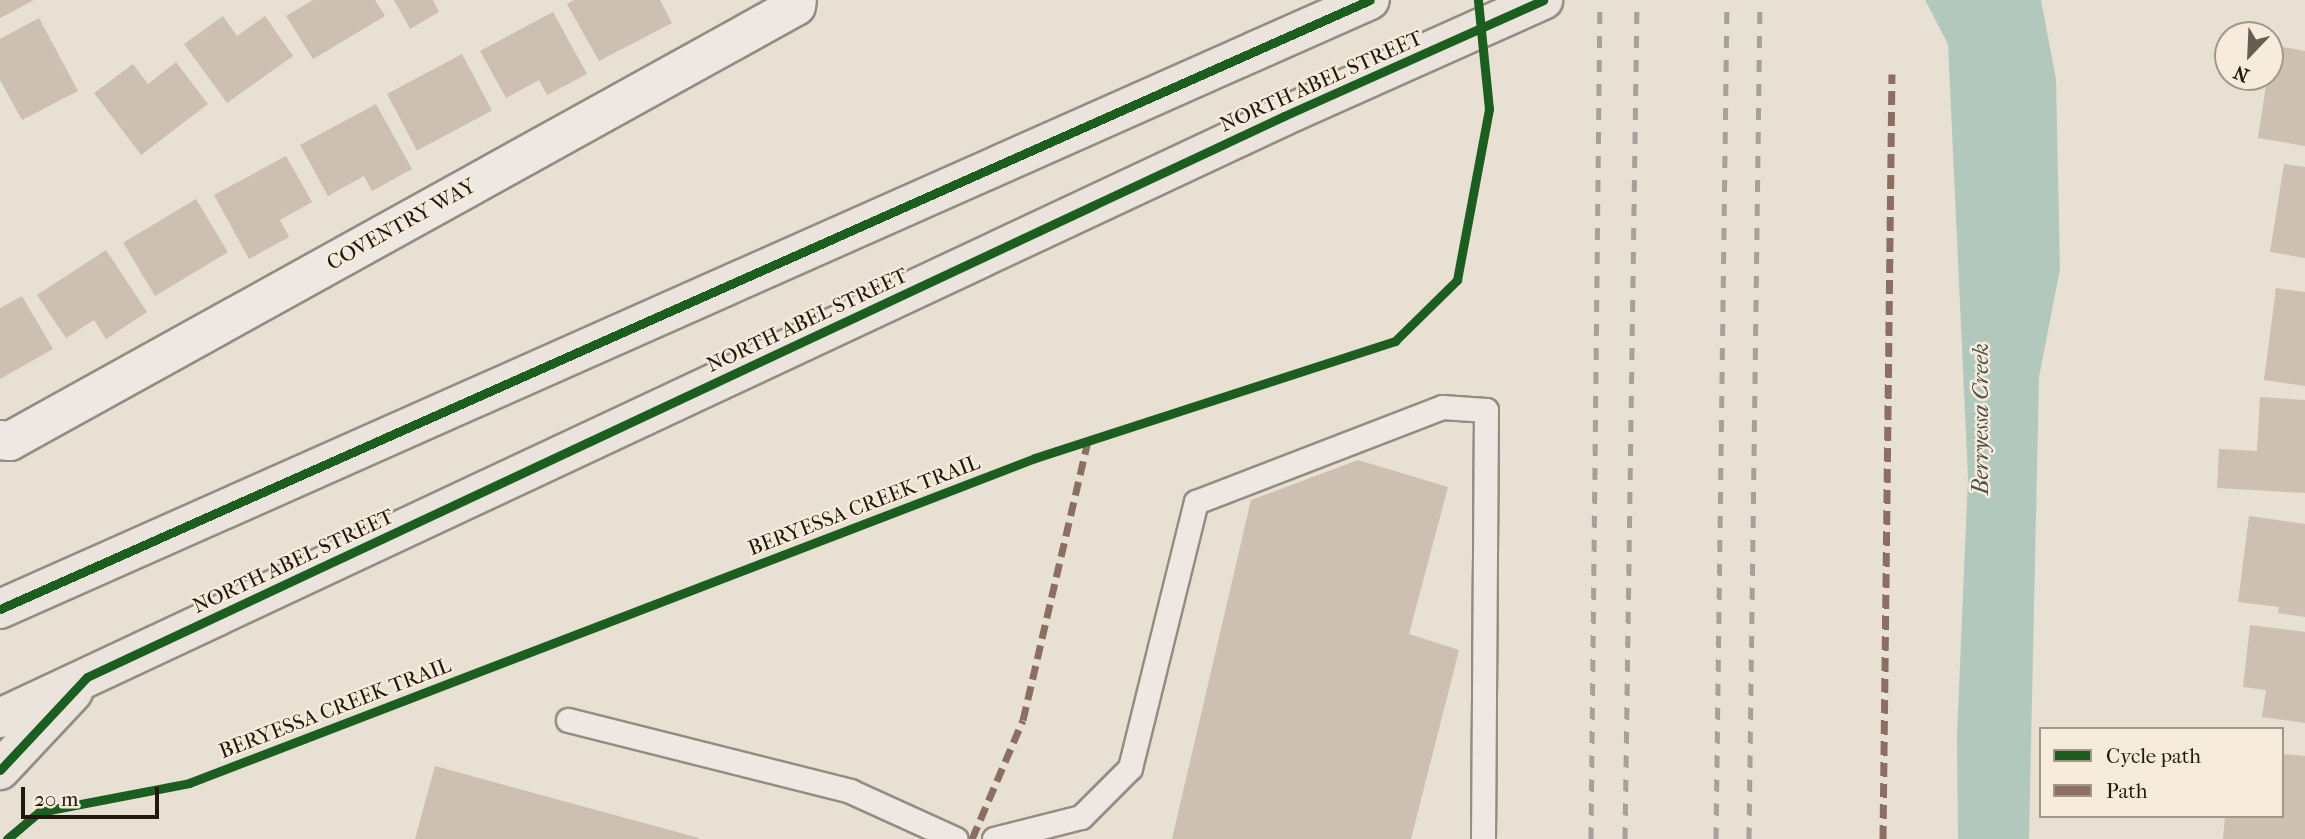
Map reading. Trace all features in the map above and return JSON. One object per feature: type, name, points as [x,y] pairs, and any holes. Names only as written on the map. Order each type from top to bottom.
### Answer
[{"type":"main road","points":[[0,609],[1370,0]]},
{"type":"main road","name":"NORTH ABEL STREET","points":[[0,718],[1284,116],[1543,0]]},
{"type":"main road","points":[[0,770],[88,677]]},
{"type":"street","name":"COVENTRY WAY","points":[[0,440],[10,441],[796,6],[797,0]]},
{"type":"lane","points":[[993,839],[1081,817],[1130,768],[1196,502],[1442,407],[1486,410],[1483,839]]},
{"type":"lane","points":[[568,720],[850,791],[957,839]]},
{"type":"water","name":"Berryessa Creek","points":[[1925,0],[2041,0],[2056,79],[2060,269],[2039,377],[2029,839],[1958,839],[1957,735],[1968,478],[1948,44]]},
{"type":"building","points":[[0,0],[34,0],[0,18]]},
{"type":"building","points":[[313,0],[375,0],[385,16],[313,59],[286,16]]},
{"type":"building","points":[[394,0],[433,0],[439,12],[410,29]]},
{"type":"building","points":[[574,0],[660,0],[672,23],[599,61],[567,4]]},
{"type":"building","points":[[553,12],[587,74],[547,95],[539,80],[506,98],[480,51]]},
{"type":"building","points":[[223,16],[237,36],[265,16],[293,56],[227,103],[184,44]]},
{"type":"building","points":[[39,18],[78,91],[22,120],[0,80],[0,39]]},
{"type":"building","points":[[2284,47],[2305,51],[2305,146],[2258,138],[2265,91],[2284,91]]},
{"type":"building","points":[[462,54],[492,111],[417,150],[387,94]]},
{"type":"building","points":[[176,62],[208,104],[141,155],[94,93],[133,64],[148,84]]},
{"type":"building","points":[[376,104],[412,169],[372,191],[364,176],[328,196],[300,145]]},
{"type":"building","points":[[286,156],[312,202],[280,220],[289,237],[249,259],[214,195]]},
{"type":"building","points":[[2284,164],[2305,167],[2305,258],[2270,252]]},
{"type":"building","points":[[196,199],[228,252],[155,296],[123,243]]},
{"type":"building","points":[[106,250],[147,312],[106,339],[94,320],[66,338],[37,295]]},
{"type":"building","points":[[2276,288],[2305,292],[2305,386],[2264,380]]},
{"type":"building","points":[[22,296],[53,349],[0,379],[0,308]]},
{"type":"building","points":[[2260,397],[2305,400],[2305,493],[2217,488],[2219,449],[2257,451]]},
{"type":"building","points":[[1358,460],[1448,487],[1409,634],[1459,650],[1411,839],[1172,839],[1251,500]]},
{"type":"building","points":[[2249,516],[2305,524],[2305,617],[2278,613],[2279,607],[2238,602]]},
{"type":"building","points":[[2250,625],[2305,632],[2305,723],[2262,717],[2266,690],[2243,687]]},
{"type":"building","points":[[2284,754],[2305,756],[2305,839],[2223,839],[2225,818],[2284,818]]},
{"type":"building","points":[[435,766],[699,838],[699,839],[415,839]]},
{"type":"railway","points":[[1591,839],[1600,0]]},
{"type":"railway","points":[[1625,839],[1637,0]]},
{"type":"railway","points":[[1716,839],[1727,0]]},
{"type":"railway","points":[[1749,839],[1760,0]]},
{"type":"marked path","points":[[1883,839],[1892,74]]},
{"type":"marked path","points":[[972,839],[1023,720],[1088,440]]},
{"type":"cycle path","points":[[0,609],[1370,0]]},
{"type":"cycle path","name":"BERYESSA CREEK TRAIL","points":[[7,839],[39,812],[189,783],[1035,458],[1395,341],[1457,280],[1489,109],[1478,0]]},
{"type":"cycle path","points":[[0,770],[87,677],[1284,116],[1543,0]]}]
